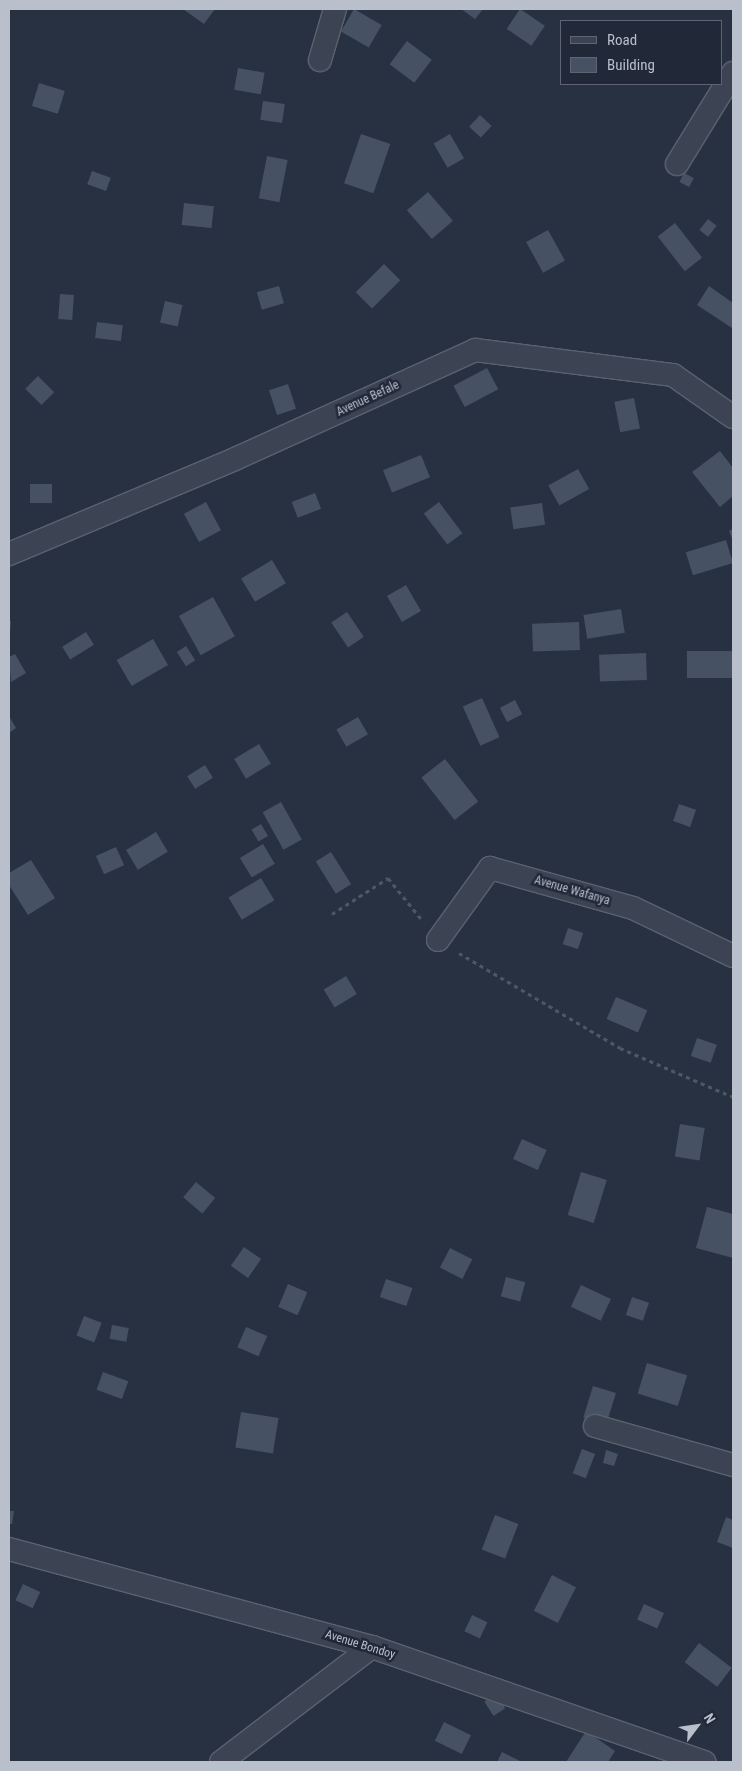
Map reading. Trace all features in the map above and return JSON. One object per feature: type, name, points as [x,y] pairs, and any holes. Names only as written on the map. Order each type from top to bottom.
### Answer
[{"type":"street","points":[[320,60],[335,9]]},
{"type":"street","points":[[677,164],[733,73]]},
{"type":"street","name":"Avenue Befale","points":[[9,554],[235,460],[475,350],[673,375],[733,417]]},
{"type":"street","name":"Avenue Wafanya","points":[[438,940],[490,868],[633,908],[733,956]]},
{"type":"street","points":[[594,1426],[733,1465]]},
{"type":"street","name":"Avenue Bondoy","points":[[9,1549],[372,1647],[705,1762]]},
{"type":"street","points":[[221,1762],[372,1647]]},
{"type":"path","points":[[332,914],[388,878],[438,940],[620,1048],[733,1097]]},
{"type":"building","points":[[183,9],[215,9],[204,24]]},
{"type":"building","points":[[354,9],[382,25],[369,48],[341,32]]},
{"type":"building","points":[[461,9],[483,9],[475,19]]},
{"type":"building","points":[[520,9],[545,26],[531,46],[507,29]]},
{"type":"building","points":[[407,41],[432,60],[414,83],[390,64]]},
{"type":"building","points":[[238,68],[265,73],[261,94],[234,90]]},
{"type":"building","points":[[39,83],[65,91],[58,114],[32,106]]},
{"type":"building","points":[[263,101],[285,104],[282,123],[260,120]]},
{"type":"building","points":[[480,115],[492,126],[481,138],[469,127]]},
{"type":"building","points":[[361,134],[390,144],[373,193],[344,183]]},
{"type":"building","points":[[450,134],[464,158],[448,168],[434,144]]},
{"type":"building","points":[[267,156],[288,160],[279,202],[259,198]]},
{"type":"building","points":[[92,171],[111,178],[106,191],[87,184]]},
{"type":"building","points":[[684,173],[694,178],[689,187],[679,182]]},
{"type":"building","points":[[428,192],[453,221],[432,239],[407,210]]},
{"type":"building","points":[[184,203],[214,206],[212,228],[182,225]]},
{"type":"building","points":[[708,219],[717,226],[708,237],[699,230]]},
{"type":"building","points":[[675,223],[702,258],[685,271],[658,237]]},
{"type":"building","points":[[548,230],[565,261],[543,273],[526,242]]},
{"type":"building","points":[[384,264],[400,280],[372,309],[356,292]]},
{"type":"building","points":[[279,286],[284,303],[262,310],[257,292]]},
{"type":"building","points":[[709,286],[733,303],[732,328],[697,305]]},
{"type":"building","points":[[60,294],[74,295],[72,320],[58,319]]},
{"type":"building","points":[[165,301],[183,305],[178,326],[160,322]]},
{"type":"building","points":[[97,322],[123,325],[121,341],[95,338]]},
{"type":"building","points":[[487,368],[498,389],[465,407],[453,386]]},
{"type":"building","points":[[38,376],[54,392],[42,405],[25,389]]},
{"type":"building","points":[[288,384],[296,409],[277,415],[269,390]]},
{"type":"building","points":[[634,398],[640,428],[620,432],[614,402]]},
{"type":"building","points":[[720,451],[733,468],[733,496],[720,507],[692,472]]},
{"type":"building","points":[[421,455],[430,477],[392,493],[383,470]]},
{"type":"building","points":[[578,469],[589,489],[559,506],[548,485]]},
{"type":"building","points":[[30,484],[52,484],[52,503],[30,503]]},
{"type":"building","points":[[315,493],[321,509],[298,518],[292,502]]},
{"type":"building","points":[[206,502],[221,530],[199,542],[184,514]]},
{"type":"building","points":[[439,502],[462,533],[447,545],[424,513]]},
{"type":"building","points":[[542,503],[545,525],[513,529],[510,507]]},
{"type":"building","points":[[733,529],[733,541],[729,531]]},
{"type":"building","points":[[726,540],[733,563],[693,575],[686,552]]},
{"type":"building","points":[[272,560],[286,583],[255,602],[241,579]]},
{"type":"building","points":[[406,585],[421,611],[402,622],[387,596]]},
{"type":"building","points":[[213,597],[235,636],[201,655],[179,616]]},
{"type":"building","points":[[621,609],[625,633],[587,639],[583,615]]},
{"type":"building","points":[[347,612],[364,637],[348,647],[331,623]]},
{"type":"building","points":[[9,621],[11,621],[10,633],[9,633]]},
{"type":"building","points":[[579,622],[580,650],[533,652],[532,624]]},
{"type":"building","points":[[86,632],[94,645],[70,660],[62,647]]},
{"type":"building","points":[[153,639],[168,665],[132,686],[117,660]]},
{"type":"building","points":[[186,646],[195,660],[186,666],[177,652]]},
{"type":"building","points":[[687,651],[733,651],[733,678],[687,678]]},
{"type":"building","points":[[646,653],[647,680],[600,682],[599,655]]},
{"type":"building","points":[[15,654],[26,673],[11,682],[9,657]]},
{"type":"building","points":[[482,698],[499,737],[480,746],[463,707]]},
{"type":"building","points":[[515,700],[522,714],[507,722],[500,708]]},
{"type":"building","points":[[9,716],[16,728],[9,733]]},
{"type":"building","points":[[358,717],[368,734],[346,747],[336,730]]},
{"type":"building","points":[[259,744],[271,764],[246,779],[234,759]]},
{"type":"building","points":[[445,759],[478,802],[455,820],[421,777]]},
{"type":"building","points":[[205,765],[213,778],[195,789],[187,776]]},
{"type":"building","points":[[281,802],[302,840],[283,850],[263,812]]},
{"type":"building","points":[[679,804],[696,810],[690,827],[673,821]]},
{"type":"building","points":[[261,824],[268,836],[258,842],[251,830]]},
{"type":"building","points":[[156,832],[168,852],[138,870],[126,850]]},
{"type":"building","points":[[263,844],[275,864],[252,878],[240,858]]},
{"type":"building","points":[[116,847],[124,865],[104,874],[96,856]]},
{"type":"building","points":[[331,852],[351,884],[336,894],[316,862]]},
{"type":"building","points":[[31,860],[55,898],[28,915],[9,885],[9,873]]},
{"type":"building","points":[[261,878],[274,900],[242,920],[228,898]]},
{"type":"building","points":[[568,928],[583,933],[578,949],[563,944]]},
{"type":"building","points":[[346,976],[357,994],[335,1007],[324,989]]},
{"type":"building","points":[[616,997],[647,1010],[638,1032],[607,1019]]},
{"type":"building","points":[[697,1038],[717,1045],[711,1063],[691,1056]]},
{"type":"building","points":[[680,1124],[705,1128],[700,1161],[675,1157]]},
{"type":"building","points":[[522,1139],[547,1150],[538,1170],[513,1159]]},
{"type":"building","points":[[581,1172],[607,1180],[594,1223],[568,1215]]},
{"type":"building","points":[[196,1182],[215,1198],[202,1213],[183,1197]]},
{"type":"building","points":[[707,1207],[733,1214],[733,1258],[696,1248]]},
{"type":"building","points":[[244,1247],[261,1259],[248,1278],[231,1266]]},
{"type":"building","points":[[450,1248],[472,1259],[462,1279],[440,1268]]},
{"type":"building","points":[[506,1277],[525,1282],[520,1301],[501,1296]]},
{"type":"building","points":[[386,1279],[412,1288],[406,1306],[380,1297]]},
{"type":"building","points":[[288,1284],[307,1292],[298,1315],[278,1307]]},
{"type":"building","points":[[581,1285],[611,1299],[601,1321],[571,1307]]},
{"type":"building","points":[[632,1297],[649,1303],[643,1321],[626,1315]]},
{"type":"building","points":[[84,1316],[102,1323],[94,1342],[76,1336]]},
{"type":"building","points":[[112,1325],[129,1328],[126,1342],[110,1339]]},
{"type":"building","points":[[246,1327],[267,1336],[259,1356],[237,1347]]},
{"type":"building","points":[[647,1363],[687,1375],[678,1406],[638,1394]]},
{"type":"building","points":[[103,1372],[128,1381],[122,1399],[97,1390]]},
{"type":"building","points":[[593,1386],[616,1393],[606,1425],[583,1418]]},
{"type":"building","points":[[241,1412],[279,1418],[273,1454],[235,1448]]},
{"type":"building","points":[[582,1449],[595,1454],[586,1478],[573,1473]]},
{"type":"building","points":[[606,1450],[618,1454],[614,1466],[603,1463]]},
{"type":"building","points":[[9,1511],[14,1511],[12,1524],[9,1524]]},
{"type":"building","points":[[495,1515],[518,1524],[505,1559],[482,1550]]},
{"type":"building","points":[[726,1517],[733,1520],[733,1548],[717,1542]]},
{"type":"building","points":[[552,1575],[576,1587],[558,1623],[534,1611]]},
{"type":"building","points":[[23,1584],[40,1592],[33,1608],[15,1600]]},
{"type":"building","points":[[644,1604],[664,1613],[657,1628],[637,1620]]},
{"type":"building","points":[[472,1615],[487,1622],[480,1638],[464,1631]]},
{"type":"building","points":[[699,1643],[732,1668],[717,1687],[685,1662]]},
{"type":"building","points":[[496,1694],[505,1708],[494,1716],[484,1702]]},
{"type":"building","points":[[444,1722],[471,1735],[462,1754],[435,1741]]},
{"type":"building","points":[[586,1731],[615,1751],[608,1762],[566,1762]]},
{"type":"building","points":[[502,1752],[522,1762],[497,1762]]}]
